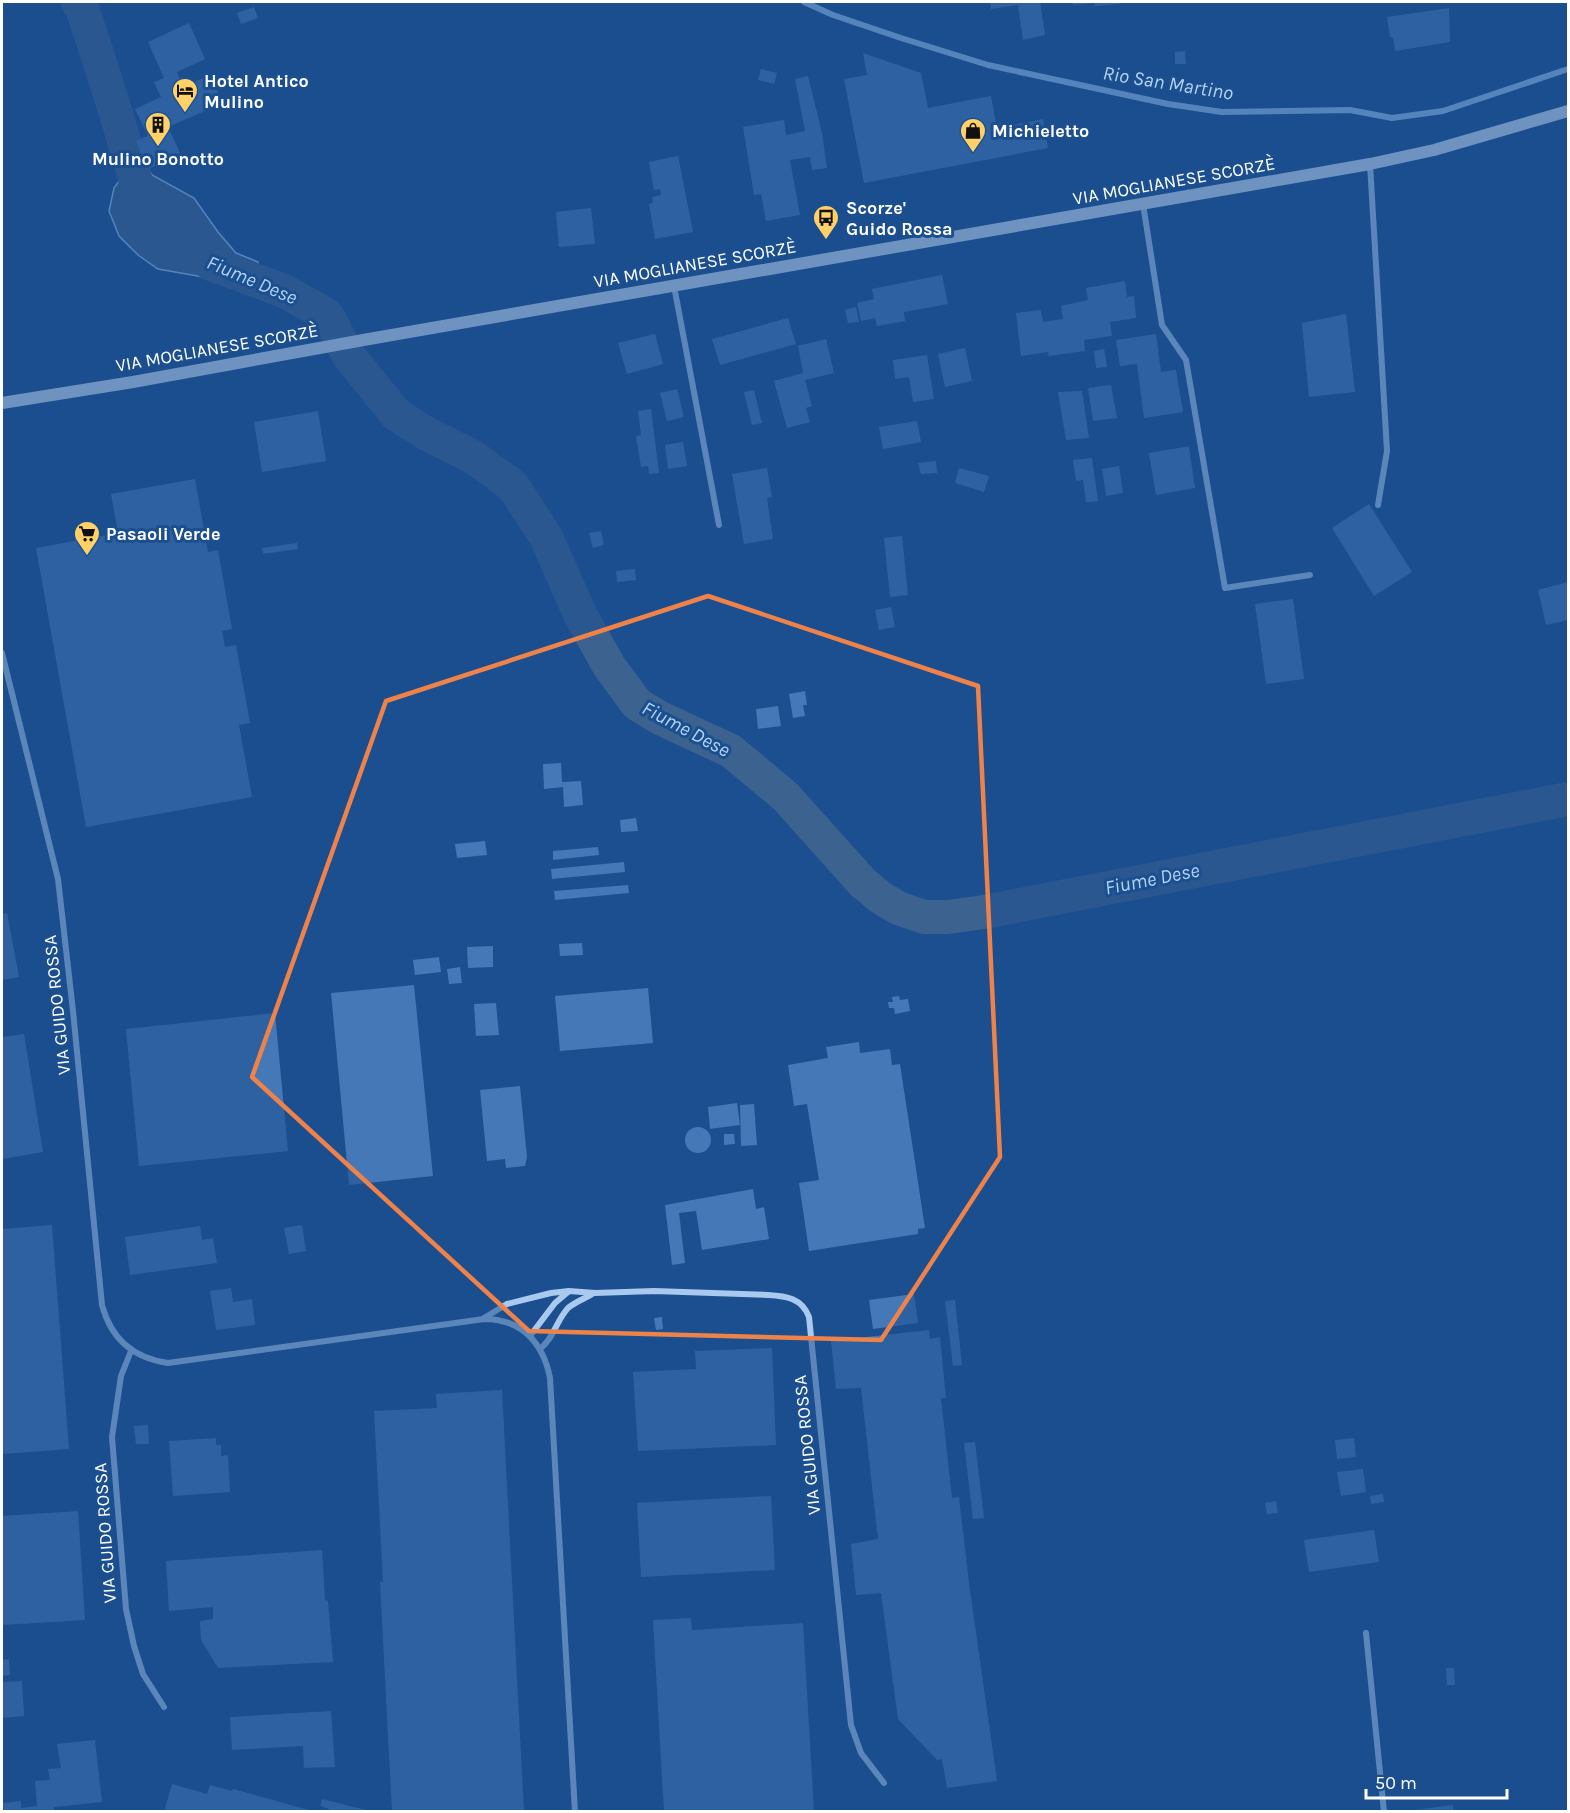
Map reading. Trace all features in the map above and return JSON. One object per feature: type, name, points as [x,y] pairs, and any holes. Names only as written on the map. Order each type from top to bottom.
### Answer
[{"type":"main road","name":"VIA MOGLIANESE SCORZÈ","points":[[2,403],[133,382],[1370,164],[1434,150],[1569,111]]},
{"type":"street","points":[[1370,164],[1387,451],[1378,505]]},
{"type":"street","points":[[1143,204],[1162,326],[1186,360],[1225,588],[1310,575]]},
{"type":"street","points":[[674,286],[719,525]]},
{"type":"street","name":"VIA GUIDO ROSSA","points":[[2,653],[58,879],[102,1305],[112,1331],[131,1351],[155,1361],[181,1362],[483,1319],[506,1322],[530,1336],[546,1358],[550,1378],[575,1812]]},
{"type":"street","points":[[530,1336],[555,1303],[569,1291]]},
{"type":"street","name":"VIA GUIDO ROSSA","points":[[483,1319],[507,1304],[569,1291],[595,1293],[654,1291],[787,1296],[801,1304],[809,1317],[851,1725],[861,1753],[884,1783]]},
{"type":"street","name":"VIA GUIDO ROSSA","points":[[540,1349],[549,1342],[557,1324],[569,1308],[595,1293]]},
{"type":"street","name":"VIA GUIDO ROSSA","points":[[131,1351],[121,1376],[112,1437],[126,1609],[143,1674],[164,1707]]},
{"type":"street","points":[[1366,1633],[1384,1812]]},
{"type":"highlighted area","points":[[708,596],[978,686],[1000,1157],[881,1340],[529,1331],[252,1077],[386,701]]},
{"type":"water","points":[[146,166],[152,175],[194,198],[236,253],[258,262],[254,289],[158,269],[138,255],[119,236],[109,211],[114,188],[124,174]]},
{"type":"building","points":[[990,2],[1040,2],[1045,35],[1023,40],[1018,5],[991,9]]},
{"type":"building","points":[[1072,2],[1094,2],[1094,3],[1073,5]]},
{"type":"building","points":[[1094,2],[1119,2],[1120,4],[1095,6]]},
{"type":"building","points":[[254,7],[258,18],[241,24],[237,13]]},
{"type":"building","points":[[1449,8],[1450,42],[1395,51],[1387,17]]},
{"type":"building","points":[[189,23],[205,59],[177,72],[183,87],[210,75],[223,103],[168,127],[181,155],[148,169],[136,141],[148,136],[135,109],[161,97],[154,82],[164,78],[148,42]]},
{"type":"building","points":[[1185,51],[1186,64],[1175,64],[1175,52]]},
{"type":"building","points":[[863,53],[921,73],[928,108],[991,96],[996,124],[1003,123],[1004,127],[1043,119],[1048,148],[864,183],[844,79],[867,75]]},
{"type":"building","points":[[761,69],[777,73],[774,84],[758,80]]},
{"type":"building","points":[[808,76],[822,133],[827,168],[812,170],[810,157],[790,160],[800,215],[766,221],[761,194],[754,195],[743,127],[784,120],[786,135],[805,131],[795,79]]},
{"type":"building","points":[[678,156],[693,232],[655,239],[649,204],[653,203],[652,197],[661,195],[660,189],[654,190],[649,162]]},
{"type":"building","points":[[591,208],[595,244],[559,247],[556,212]]},
{"type":"building","points":[[942,275],[948,304],[904,312],[905,321],[877,326],[875,318],[861,321],[857,303],[874,299],[872,289]]},
{"type":"building","points":[[1125,281],[1127,297],[1134,296],[1136,318],[1110,322],[1112,336],[1084,340],[1085,351],[1049,356],[1048,352],[1021,356],[1016,313],[1041,310],[1043,322],[1063,319],[1061,306],[1088,300],[1086,288]]},
{"type":"building","points":[[856,307],[859,322],[848,323],[845,310]]},
{"type":"building","points":[[1346,314],[1355,392],[1309,397],[1302,323]]},
{"type":"building","points":[[788,318],[796,344],[720,365],[712,339]]},
{"type":"building","points":[[655,334],[663,364],[627,374],[618,343]]},
{"type":"building","points":[[1156,334],[1161,372],[1176,370],[1183,412],[1144,418],[1137,364],[1120,366],[1116,340]]},
{"type":"building","points":[[826,339],[834,373],[805,380],[812,406],[806,408],[810,422],[787,428],[774,381],[803,373],[798,346]]},
{"type":"building","points":[[965,348],[972,381],[945,387],[938,354]]},
{"type":"building","points":[[1104,349],[1107,367],[1096,368],[1094,351]]},
{"type":"building","points":[[927,355],[934,399],[913,402],[909,377],[895,379],[893,360]]},
{"type":"building","points":[[1111,385],[1117,418],[1093,421],[1088,388]]},
{"type":"building","points":[[677,389],[684,417],[667,421],[660,393]]},
{"type":"building","points":[[754,390],[762,423],[752,425],[744,392]]},
{"type":"building","points":[[1082,391],[1089,438],[1066,440],[1058,392]]},
{"type":"building","points":[[651,409],[659,473],[649,474],[648,466],[641,467],[636,436],[641,435],[638,411]]},
{"type":"building","points":[[318,411],[326,461],[262,472],[254,422]]},
{"type":"building","points":[[917,421],[921,442],[883,449],[879,427]]},
{"type":"building","points":[[683,442],[687,466],[668,469],[665,445]]},
{"type":"building","points":[[1189,447],[1195,488],[1156,495],[1149,453]]},
{"type":"building","points":[[1092,458],[1098,501],[1086,502],[1083,480],[1076,481],[1073,460]]},
{"type":"building","points":[[936,461],[937,473],[921,474],[918,463]]},
{"type":"building","points":[[1119,466],[1123,493],[1106,496],[1102,469]]},
{"type":"building","points":[[767,468],[772,497],[767,498],[773,539],[744,544],[732,474]]},
{"type":"building","points":[[959,468],[989,476],[984,492],[955,483]]},
{"type":"building","points":[[195,479],[208,552],[218,550],[232,629],[222,631],[225,647],[236,645],[250,723],[239,725],[252,797],[86,827],[36,548],[118,533],[111,494]]},
{"type":"building","points":[[1369,504],[1412,572],[1374,596],[1332,528]]},
{"type":"building","points":[[601,531],[604,545],[593,548],[589,533]]},
{"type":"building","points":[[902,536],[908,595],[890,597],[884,538]]},
{"type":"building","points":[[297,543],[298,549],[263,554],[262,548]]},
{"type":"building","points":[[635,569],[636,580],[617,582],[616,571]]},
{"type":"building","points":[[1568,582],[1568,620],[1546,625],[1538,590]]},
{"type":"building","points":[[1293,599],[1304,679],[1266,684],[1255,604]]},
{"type":"building","points":[[891,607],[895,627],[879,630],[875,610]]},
{"type":"building","points":[[805,691],[807,705],[803,705],[805,716],[793,718],[789,694]]},
{"type":"building","points":[[778,706],[781,726],[758,729],[756,709]]},
{"type":"building","points":[[561,763],[562,782],[581,781],[583,805],[564,807],[563,787],[544,789],[543,764]]},
{"type":"building","points":[[636,818],[638,831],[621,832],[620,820]]},
{"type":"building","points":[[485,841],[487,855],[457,858],[455,844]]},
{"type":"building","points":[[598,847],[599,855],[553,860],[553,851]]},
{"type":"building","points":[[624,862],[625,872],[552,879],[551,869]]},
{"type":"building","points":[[628,885],[629,893],[555,900],[554,891]]},
{"type":"building","points":[[7,913],[19,977],[2,980],[2,914]]},
{"type":"building","points":[[582,943],[583,955],[560,956],[559,944]]},
{"type":"building","points":[[493,946],[493,967],[468,968],[467,947]]},
{"type":"building","points":[[439,957],[441,972],[415,975],[413,960]]},
{"type":"building","points":[[460,967],[462,983],[449,984],[447,969]]},
{"type":"building","points":[[414,985],[433,1176],[349,1185],[331,993]]},
{"type":"building","points":[[648,988],[653,1043],[560,1051],[555,996]]},
{"type":"building","points":[[899,996],[900,1000],[908,999],[910,1011],[895,1014],[894,1008],[889,1008],[888,1002],[893,1002],[892,997]]},
{"type":"building","points":[[496,1003],[499,1035],[476,1036],[474,1004]]},
{"type":"building","points":[[275,1013],[288,1151],[139,1166],[126,1029]]},
{"type":"building","points":[[24,1034],[43,1152],[2,1159],[2,1037]]},
{"type":"building","points":[[859,1042],[860,1053],[890,1049],[892,1065],[900,1064],[925,1228],[918,1229],[918,1234],[809,1251],[799,1183],[819,1180],[807,1104],[794,1106],[788,1065],[828,1058],[826,1047]]},
{"type":"building","points":[[520,1086],[527,1157],[525,1166],[506,1168],[505,1159],[487,1161],[480,1090]]},
{"type":"building","points":[[737,1103],[740,1125],[710,1129],[708,1107]]},
{"type":"building","points":[[754,1104],[757,1145],[741,1146],[740,1105]]},
{"type":"building","points":[[698,1127],[707,1131],[711,1140],[707,1149],[698,1153],[689,1149],[685,1140],[689,1131]]},
{"type":"building","points":[[724,1134],[734,1134],[735,1144],[724,1145]]},
{"type":"building","points":[[753,1189],[756,1209],[764,1207],[769,1239],[702,1250],[696,1211],[679,1213],[685,1263],[672,1265],[665,1205]]},
{"type":"building","points":[[52,1225],[69,1449],[2,1454],[2,1229]]},
{"type":"building","points":[[302,1225],[306,1251],[289,1254],[284,1228]]},
{"type":"building","points":[[200,1226],[202,1240],[213,1238],[217,1263],[130,1275],[125,1237]]},
{"type":"building","points":[[231,1288],[233,1302],[252,1299],[255,1325],[216,1330],[210,1291]]},
{"type":"building","points":[[914,1294],[918,1323],[873,1329],[869,1300]]},
{"type":"building","points":[[955,1300],[962,1365],[953,1366],[945,1301]]},
{"type":"building","points":[[662,1317],[663,1329],[656,1330],[654,1318]]},
{"type":"building","points":[[929,1330],[930,1339],[940,1337],[946,1398],[941,1398],[952,1498],[959,1497],[997,1781],[947,1788],[942,1759],[937,1760],[898,1719],[881,1593],[856,1595],[851,1544],[878,1539],[861,1388],[836,1389],[831,1341]]},
{"type":"building","points":[[772,1348],[776,1445],[638,1451],[633,1372],[696,1369],[695,1351]]},
{"type":"building","points":[[502,1390],[524,1812],[392,1812],[374,1411],[437,1408],[436,1394]]},
{"type":"building","points":[[148,1425],[149,1444],[136,1444],[134,1426]]},
{"type":"building","points":[[216,1438],[216,1445],[221,1445],[221,1456],[228,1455],[230,1492],[173,1496],[169,1441]]},
{"type":"building","points":[[1354,1438],[1356,1457],[1337,1459],[1335,1440]]},
{"type":"building","points":[[975,1442],[984,1518],[973,1519],[964,1443]]},
{"type":"building","points":[[1363,1469],[1366,1492],[1341,1496],[1337,1472]]},
{"type":"building","points":[[1383,1494],[1384,1502],[1371,1504],[1370,1496]]},
{"type":"building","points":[[771,1496],[775,1570],[641,1577],[637,1503]]},
{"type":"building","points":[[1276,1501],[1278,1513],[1267,1514],[1265,1503]]},
{"type":"building","points":[[78,1511],[85,1620],[2,1625],[2,1516]]},
{"type":"building","points":[[1374,1530],[1379,1562],[1309,1572],[1304,1540]]},
{"type":"building","points":[[322,1550],[325,1600],[328,1601],[333,1662],[218,1668],[201,1640],[200,1621],[213,1619],[213,1607],[169,1611],[166,1561]]},
{"type":"building","points":[[691,1618],[692,1630],[803,1623],[814,1812],[664,1812],[653,1620]]},
{"type":"building","points":[[9,1659],[10,1675],[2,1676],[2,1660]]},
{"type":"building","points":[[1446,1668],[1454,1668],[1455,1685],[1447,1685]]},
{"type":"building","points":[[22,1681],[24,1716],[2,1718],[2,1682]]},
{"type":"building","points":[[331,1711],[335,1767],[304,1768],[303,1746],[232,1750],[230,1717]]},
{"type":"building","points":[[95,1740],[102,1802],[54,1807],[54,1812],[4,1812],[3,1803],[21,1801],[21,1808],[37,1806],[35,1781],[50,1780],[48,1769],[61,1768],[57,1744]]},
{"type":"building","points":[[172,1784],[207,1794],[210,1785],[232,1791],[233,1789],[316,1812],[164,1812]]},
{"type":"building","points":[[322,1799],[370,1812],[328,1812],[329,1809],[320,1806]]},
{"type":"building","points":[[1453,1805],[1453,1812],[1415,1812],[1415,1810]]},
{"type":"waterway","name":"Fiume Dese","points":[[78,2],[107,85],[145,216]]},
{"type":"waterway","name":"Rio San Martino","points":[[804,2],[833,15],[988,65],[1168,104],[1222,112],[1350,110],[1392,118],[1443,111],[1568,69]]},
{"type":"waterway","name":"Fiume Dese","points":[[211,264],[284,291],[327,315],[349,356],[396,414],[427,434],[475,458],[513,486],[546,537],[580,614],[609,666],[637,704],[660,718],[731,751],[785,796],[863,883],[898,908],[924,917],[948,917],[984,912],[1568,799]]},
{"type":"place","name":"Hotel Antico Mulino","points":[[185,114]]},
{"type":"place","name":"Mulino Bonotto","points":[[158,148]]},
{"type":"place","name":"Michieletto","points":[[973,154]]},
{"type":"place","name":"Scorze' Guido Rossa","points":[[826,241]]},
{"type":"place","name":"Pasaoli Verde","points":[[87,557]]}]
